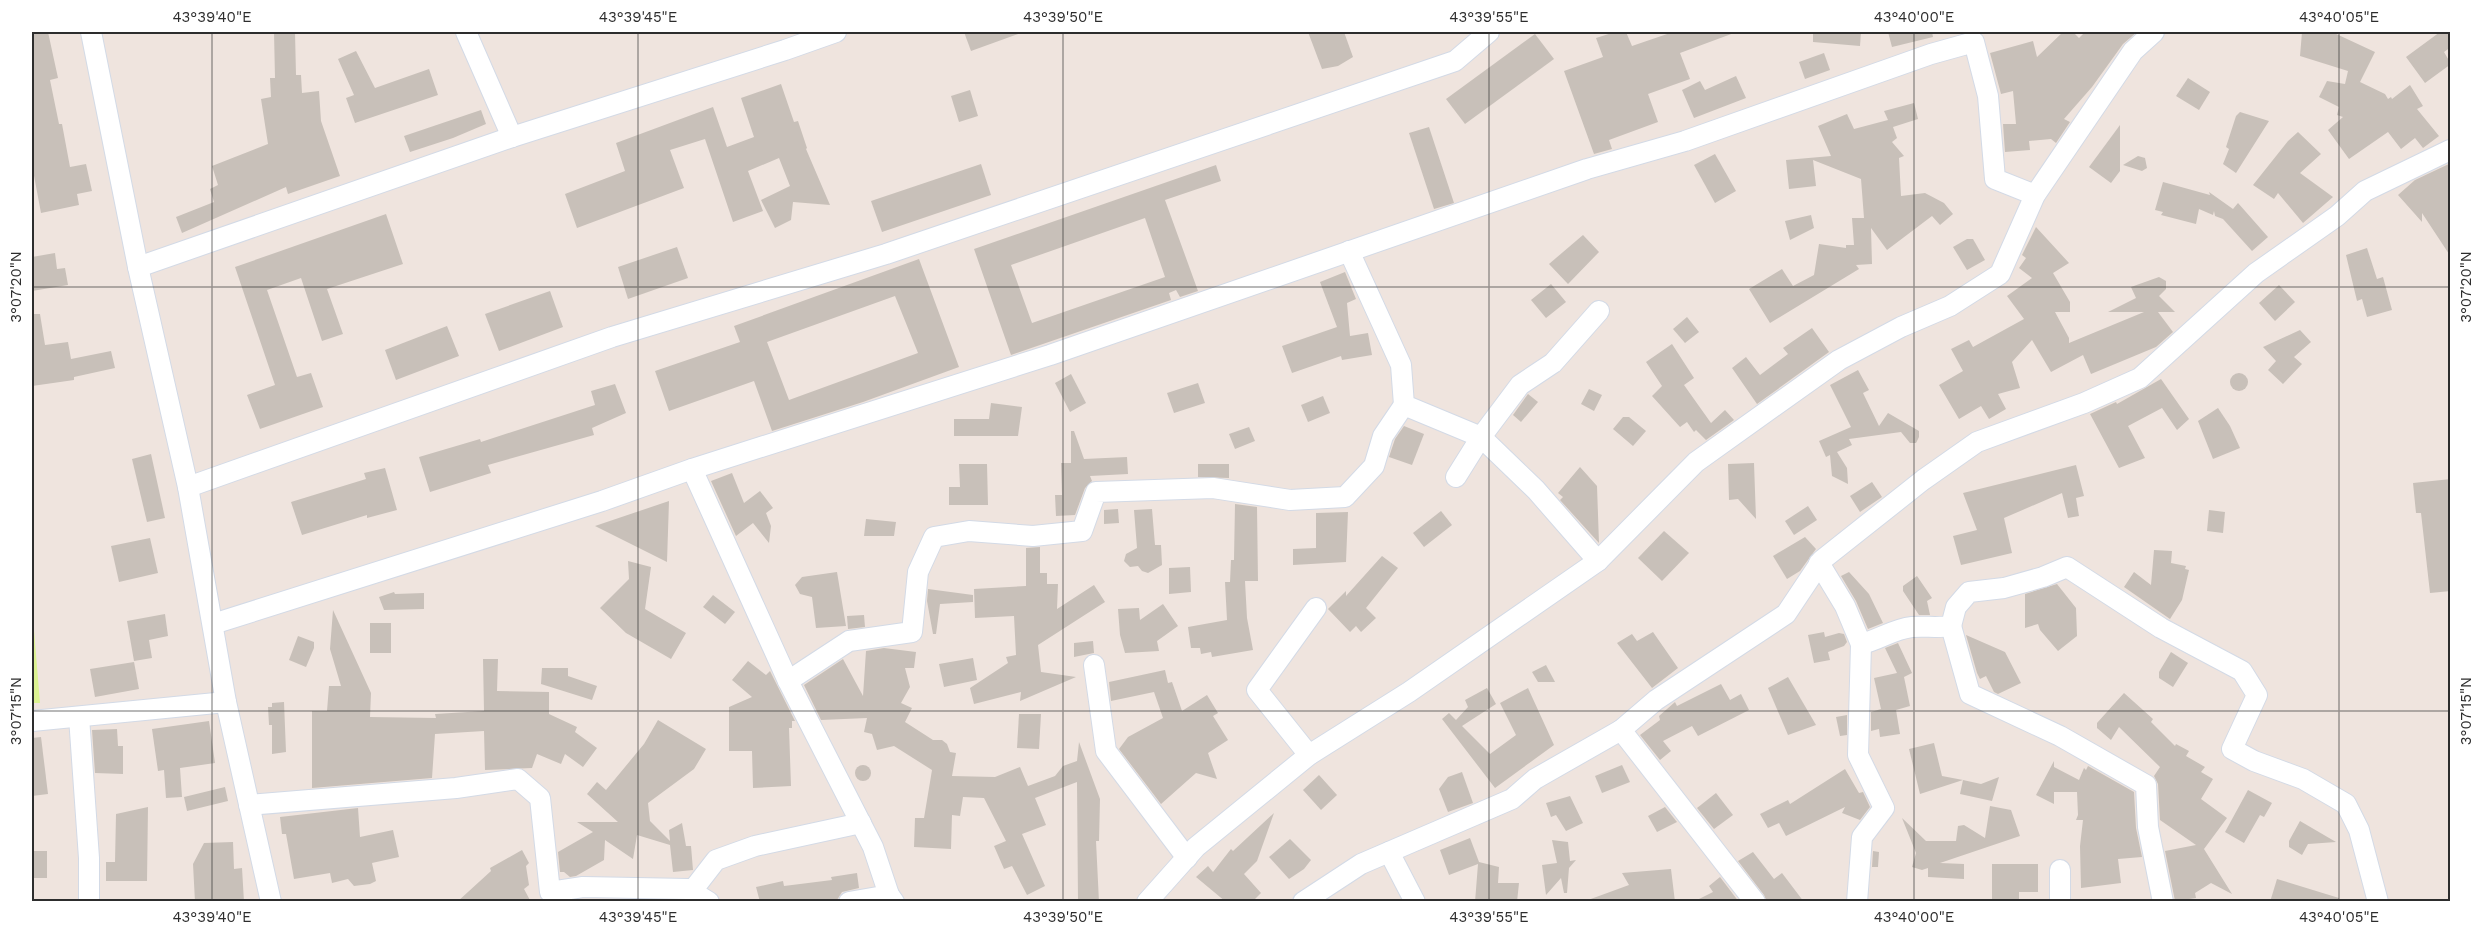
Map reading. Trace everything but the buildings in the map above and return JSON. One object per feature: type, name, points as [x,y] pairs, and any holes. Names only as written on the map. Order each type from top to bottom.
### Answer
[{"type":"street","points":[[91,32],[138,267],[188,487],[226,702],[272,902]]},
{"type":"street","points":[[466,32],[512,137]]},
{"type":"street","points":[[138,267],[512,137],[836,32]]},
{"type":"street","points":[[188,487],[612,337],[897,250],[1444,65],[1455,61],[1489,32]]},
{"type":"street","points":[[1147,902],[1196,847],[1309,755],[1409,692],[1598,561],[1696,462],[1839,360],[1901,327],[1950,306],[2000,274],[2035,195],[2133,51],[2154,32]]},
{"type":"street","points":[[213,624],[602,501],[692,469],[1050,355],[1587,169],[1685,141],[1931,54],[1974,42],[1988,96],[1995,179],[2035,195]]},
{"type":"street","points":[[1303,902],[1362,864],[1512,799],[1535,779],[1621,730],[1656,700],[1786,614],[1819,563],[1923,480],[1977,442],[2084,403],[2140,378],[2256,273],[2337,216],[2365,191],[2451,150]]},
{"type":"street","points":[[788,681],[849,641],[912,632],[918,572],[934,537],[969,531],[1033,536],[1082,531],[1096,492],[1213,488],[1290,500],[1345,497],[1374,466],[1383,436],[1404,405],[1401,365],[1349,251]]},
{"type":"street","points":[[1456,477],[1481,437],[1520,385],[1553,363],[1599,311]]},
{"type":"street","points":[[1404,405],[1481,437],[1536,490],[1598,561]]},
{"type":"street","points":[[692,469],[788,681],[873,847],[892,898],[849,902]]},
{"type":"street","points":[[1819,563],[1845,606],[1861,644],[1858,755],[1884,808],[1862,837],[1857,902]]},
{"type":"street","points":[[2163,902],[2148,827],[2146,786],[2060,735],[1970,694],[1951,626],[1956,607],[1969,592],[2004,588],[2043,577],[2067,567],[2161,628],[2242,671],[2257,695],[2232,749],[2254,761],[2303,779],[2346,804],[2359,830],[2378,902]]},
{"type":"street","points":[[1309,755],[1257,690],[1316,608]]},
{"type":"street","points":[[1861,644],[1879,640],[1890,632],[1912,627],[1951,626]]},
{"type":"street","points":[[1094,664],[1106,751],[1188,858]]},
{"type":"street","points":[[32,721],[226,702]]},
{"type":"street","points":[[79,717],[89,858],[89,902]]},
{"type":"street","points":[[1621,730],[1755,902]]},
{"type":"street","points":[[249,805],[456,788],[518,779],[540,798],[547,897],[583,887],[688,889],[709,902]]},
{"type":"street","points":[[692,891],[716,860],[755,846],[861,823]]},
{"type":"street","points":[[1389,852],[1415,902]]},
{"type":"street","points":[[2060,870],[2060,902]]},
{"type":"green space","points":[[32,606],[40,703],[32,703]]}]
